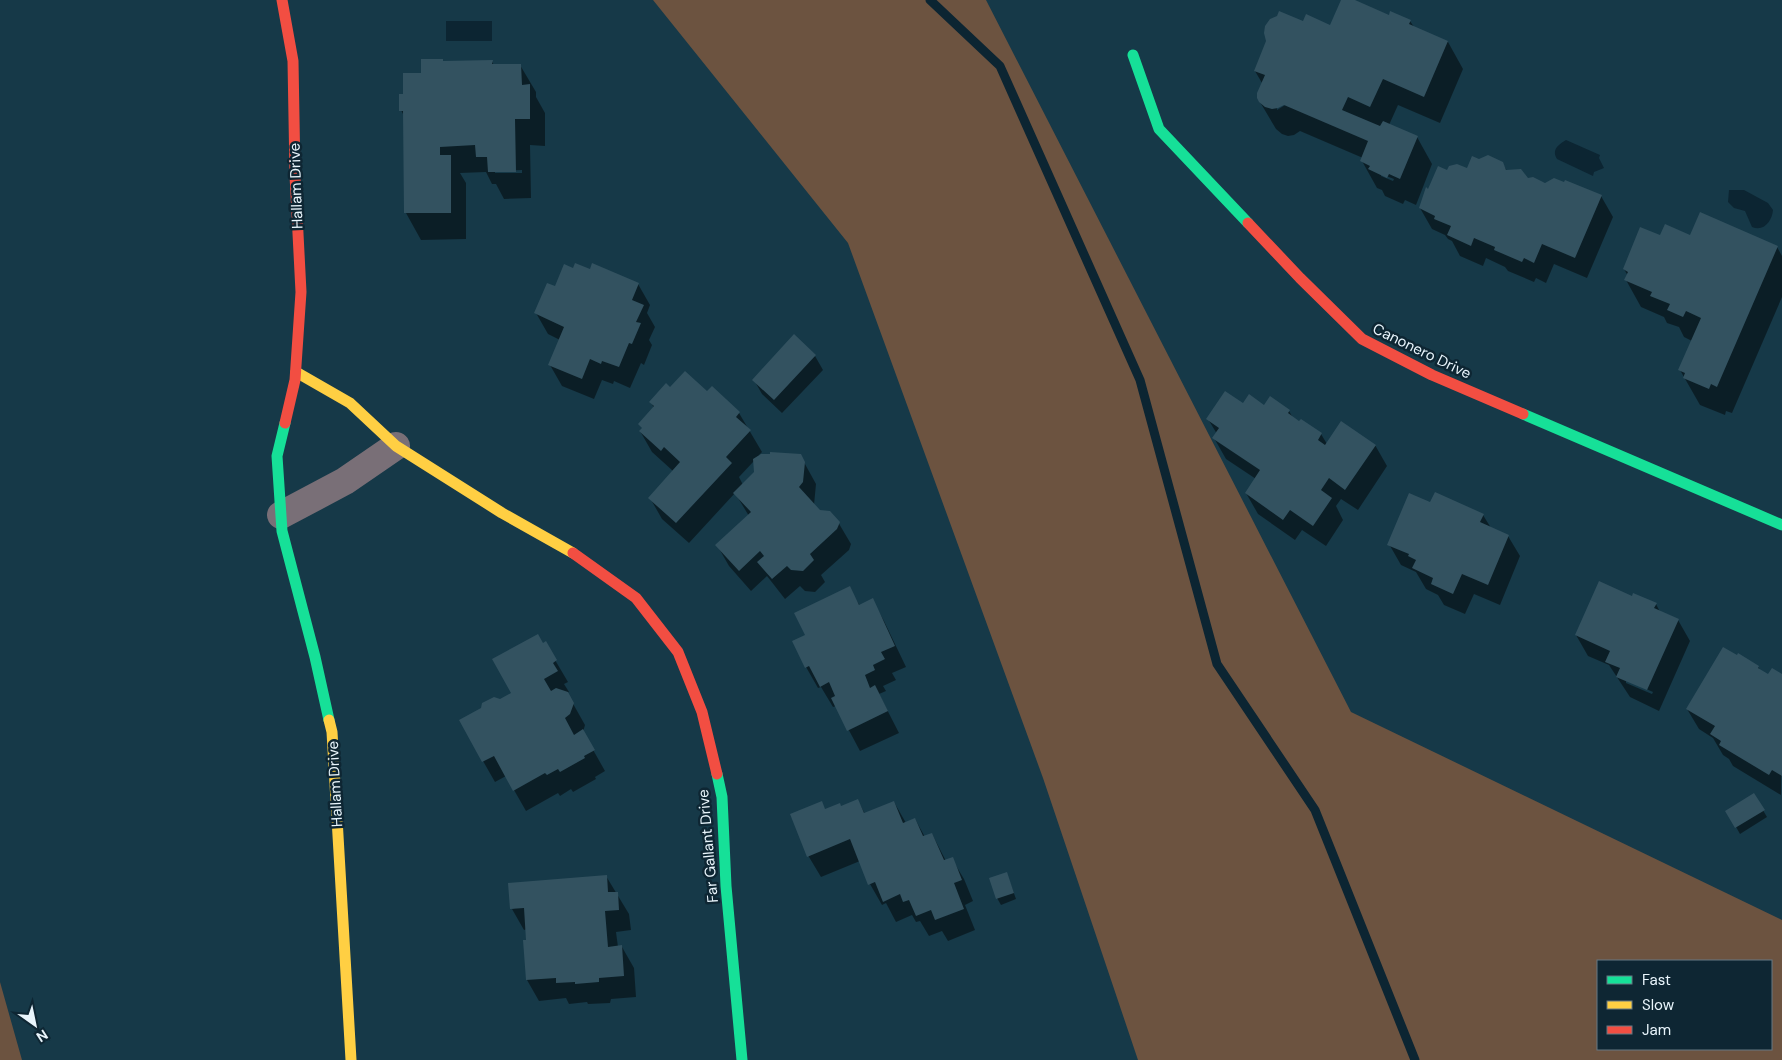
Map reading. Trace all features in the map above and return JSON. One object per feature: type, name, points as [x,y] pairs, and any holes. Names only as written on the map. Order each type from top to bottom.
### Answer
[{"type":"street","name":"Hallam Drive","points":[[282,0],[293,61],[295,175],[301,292],[296,372],[277,456],[282,531],[315,657],[332,732],[351,1060]]},
{"type":"street","name":"Canonero Drive","points":[[1133,55],[1159,129],[1300,278],[1362,339],[1432,375],[1782,525]]},
{"type":"street","points":[[281,515],[346,481],[396,446],[350,403],[296,372]]},
{"type":"street","name":"Far Gallant Drive","points":[[396,446],[502,514],[582,558],[636,598],[678,652],[702,712],[722,797],[726,886],[742,1060]]},
{"type":"shaded area","points":[[653,0],[986,0],[1351,712],[1782,920],[1782,1060],[1138,1060],[1043,778],[848,243]]},
{"type":"shaded area","points":[[0,982],[22,1060],[0,1060]]},
{"type":"water","points":[[446,21],[492,21],[492,41],[446,41]]},
{"type":"water","points":[[1566,140],[1600,155],[1599,158],[1604,168],[1594,172],[1593,176],[1557,159],[1555,150],[1558,145]]},
{"type":"water","points":[[1729,190],[1744,190],[1768,203],[1773,210],[1769,222],[1764,227],[1752,227],[1745,211],[1734,208],[1728,202]]},
{"type":"building","points":[[1341,0],[1355,0],[1389,15],[1390,11],[1411,20],[1409,24],[1448,41],[1424,97],[1383,79],[1370,107],[1348,97],[1342,110],[1380,126],[1383,121],[1418,136],[1400,179],[1389,174],[1387,178],[1368,169],[1370,166],[1360,161],[1368,141],[1284,105],[1272,109],[1265,107],[1257,98],[1257,93],[1265,75],[1254,71],[1266,41],[1265,26],[1270,19],[1277,16],[1279,11],[1303,21],[1306,14],[1330,25]]},
{"type":"building","points":[[421,59],[443,59],[443,61],[493,60],[492,64],[521,64],[522,85],[530,84],[530,119],[515,119],[516,172],[488,172],[487,157],[476,157],[475,145],[440,147],[440,155],[451,155],[451,213],[404,213],[403,111],[399,111],[399,94],[403,94],[403,73],[421,73]]},
{"type":"building","points":[[1488,155],[1503,162],[1506,170],[1521,169],[1528,178],[1533,177],[1545,183],[1554,178],[1564,182],[1565,180],[1602,195],[1575,258],[1542,244],[1534,263],[1524,258],[1522,262],[1494,250],[1495,247],[1474,238],[1471,246],[1447,235],[1451,226],[1434,219],[1435,216],[1419,208],[1426,187],[1428,189],[1438,166],[1447,170],[1449,166],[1457,164],[1467,168],[1472,156],[1479,159]]},
{"type":"building","points":[[1700,212],[1778,246],[1717,387],[1711,384],[1709,389],[1683,378],[1685,373],[1678,370],[1701,318],[1686,311],[1683,317],[1667,310],[1670,304],[1650,296],[1652,292],[1624,280],[1628,272],[1623,269],[1640,227],[1660,235],[1665,224],[1690,235]]},
{"type":"building","points":[[575,263],[590,269],[592,263],[639,283],[632,300],[644,305],[636,322],[641,323],[632,344],[629,343],[619,367],[602,361],[601,364],[590,359],[582,379],[548,365],[564,327],[534,313],[547,283],[555,286],[564,264],[573,268]]},
{"type":"building","points":[[794,334],[816,355],[774,400],[752,380]]},
{"type":"building","points":[[685,371],[707,391],[712,386],[740,412],[736,417],[751,430],[726,457],[732,463],[676,523],[648,498],[680,462],[664,447],[661,451],[639,431],[642,428],[638,424],[654,406],[649,402],[666,383],[670,387]]},
{"type":"building","points":[[1225,391],[1243,403],[1249,394],[1264,405],[1270,396],[1290,410],[1288,413],[1299,421],[1301,419],[1322,433],[1318,440],[1325,445],[1341,421],[1376,445],[1345,490],[1329,478],[1321,490],[1332,498],[1313,526],[1290,510],[1283,520],[1245,493],[1260,470],[1212,438],[1219,428],[1206,419]]},
{"type":"building","points":[[770,452],[801,454],[805,462],[803,482],[799,487],[820,510],[830,511],[840,522],[837,529],[810,554],[814,560],[803,571],[791,570],[787,566],[772,579],[757,562],[764,556],[760,551],[739,571],[715,545],[751,512],[733,493],[754,472],[753,459],[761,454],[770,454]]},
{"type":"building","points":[[1435,492],[1484,514],[1480,522],[1509,535],[1488,585],[1462,574],[1453,594],[1431,584],[1433,578],[1412,568],[1416,560],[1408,556],[1409,554],[1387,545],[1409,493],[1430,502]]},
{"type":"building","points":[[1599,581],[1632,596],[1633,593],[1657,603],[1654,608],[1679,619],[1647,690],[1616,677],[1620,668],[1605,662],[1610,651],[1575,635]]},
{"type":"building","points":[[850,586],[859,605],[873,598],[895,646],[881,652],[885,659],[873,665],[875,670],[865,675],[870,688],[875,685],[888,711],[847,731],[831,698],[835,696],[829,682],[820,687],[809,666],[805,668],[792,641],[805,635],[794,613]]},
{"type":"building","points":[[538,634],[543,643],[546,641],[557,660],[553,663],[558,671],[544,679],[551,691],[556,688],[568,692],[574,703],[570,714],[565,718],[574,735],[583,729],[595,750],[560,772],[558,769],[547,775],[545,773],[513,791],[494,756],[482,762],[459,720],[481,708],[482,703],[494,697],[500,699],[511,693],[492,659]]},
{"type":"building","points":[[1723,647],[1737,655],[1738,653],[1768,674],[1772,668],[1782,674],[1782,776],[1772,770],[1769,775],[1719,745],[1721,741],[1710,734],[1715,726],[1686,709]]},
{"type":"building","points":[[1754,793],[1765,810],[1735,828],[1725,811]]},
{"type":"building","points":[[858,799],[864,813],[894,801],[903,823],[915,818],[923,836],[932,833],[944,860],[953,857],[962,880],[954,883],[964,909],[935,920],[931,910],[916,916],[909,900],[903,902],[900,894],[883,902],[875,882],[868,885],[850,839],[807,857],[790,814],[822,801],[825,809],[840,803],[841,806]]},
{"type":"building","points":[[1007,872],[1014,893],[996,899],[989,878]]},
{"type":"building","points":[[607,875],[608,892],[618,892],[619,910],[605,911],[608,947],[622,945],[624,976],[599,978],[599,982],[575,984],[575,982],[556,983],[556,978],[526,980],[523,940],[526,940],[524,908],[510,909],[508,883]]},
{"type":"waterway","points":[[930,0],[1000,66],[1140,380],[1217,664],[1315,810],[1415,1060]]},
{"type":"traffic: fast","points":[[1133,55],[1159,129],[1248,223]]},
{"type":"traffic: fast","points":[[1523,414],[1782,525]]},
{"type":"traffic: fast","points":[[285,423],[277,456],[282,531],[315,657],[329,720]]},
{"type":"traffic: fast","points":[[717,774],[722,797],[726,886],[742,1060]]},
{"type":"traffic: slow","points":[[296,372],[350,403],[396,446],[502,513],[573,553]]},
{"type":"traffic: slow","points":[[329,720],[332,732],[351,1060]]},
{"type":"traffic: jam","points":[[282,0],[293,61],[295,175],[301,292],[295,380],[285,423]]},
{"type":"traffic: jam","points":[[1248,223],[1362,339],[1432,375],[1523,414]]},
{"type":"traffic: jam","points":[[573,553],[636,598],[678,652],[702,712],[717,774]]}]
